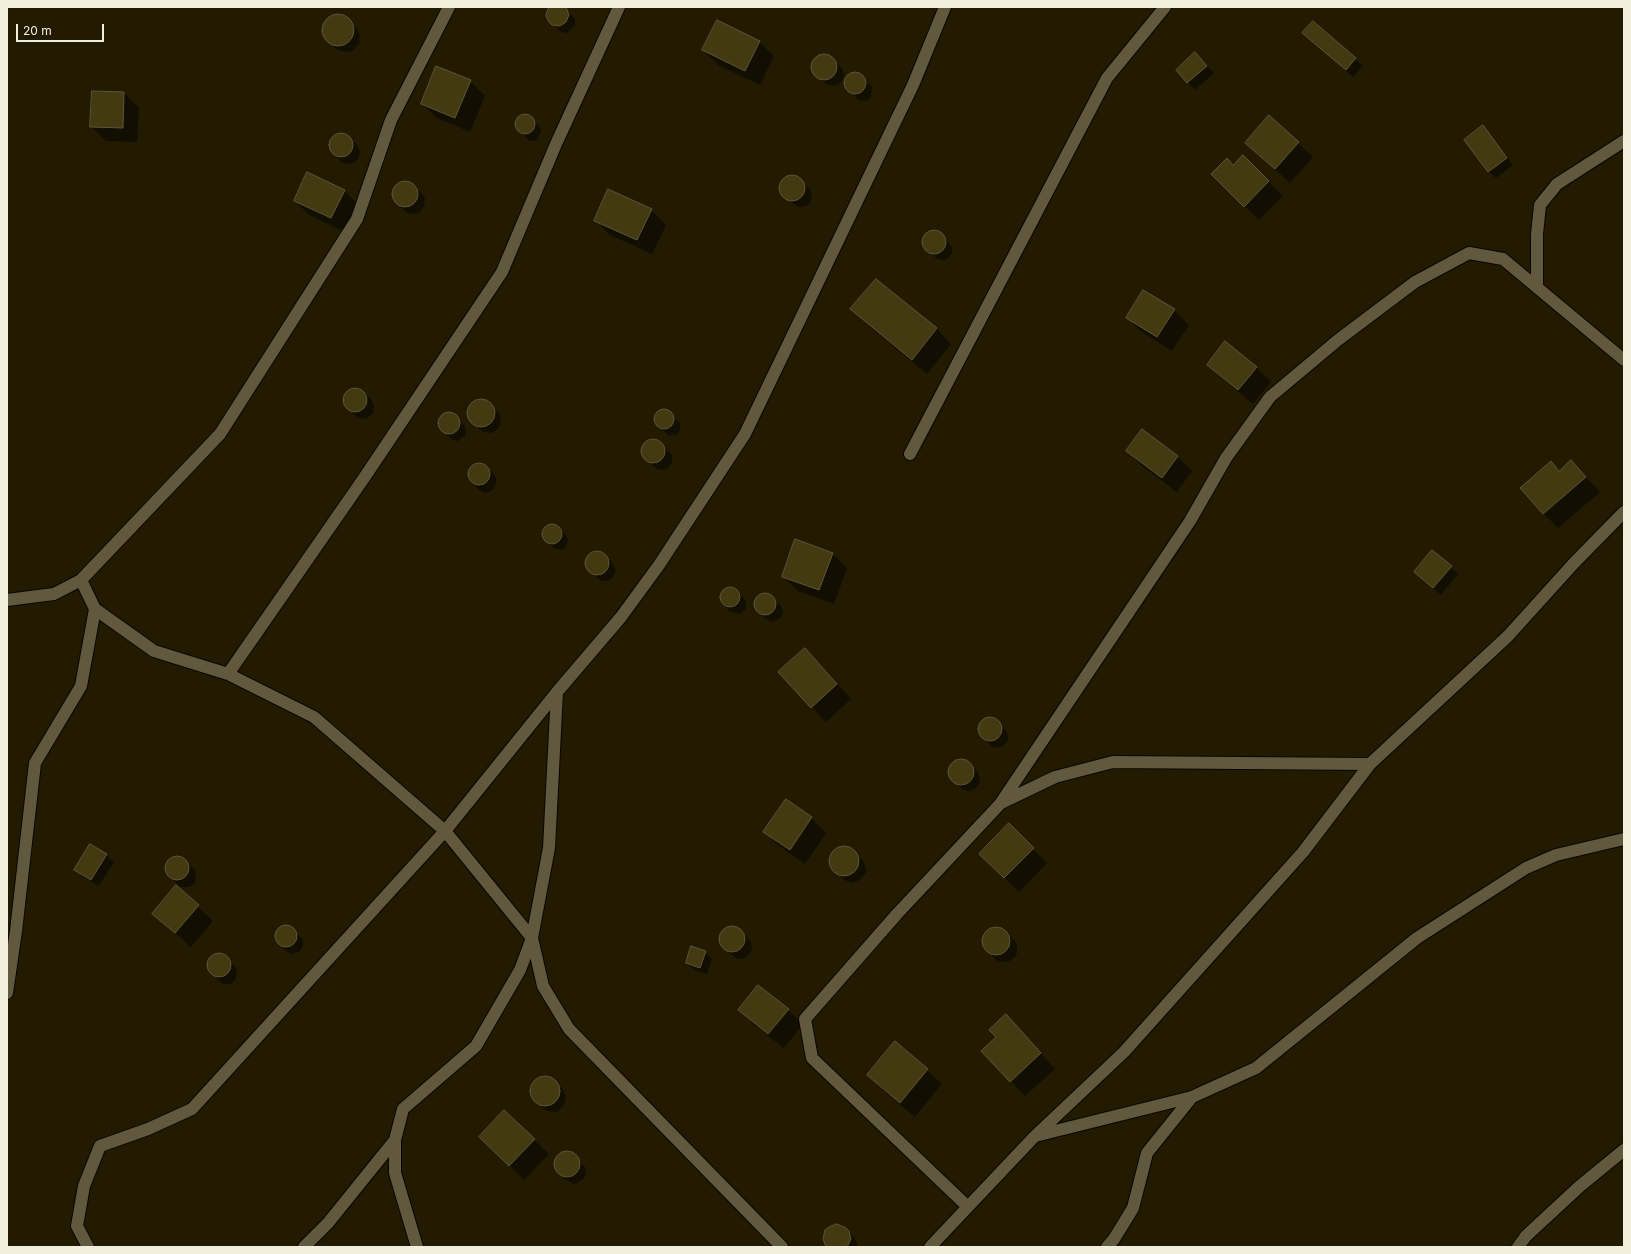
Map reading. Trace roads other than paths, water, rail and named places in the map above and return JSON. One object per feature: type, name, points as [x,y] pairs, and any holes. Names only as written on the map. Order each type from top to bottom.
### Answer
[{"type":"street","points":[[7,600],[54,594],[82,580],[220,434],[357,219],[391,120],[449,7]]},
{"type":"street","points":[[228,674],[364,478],[502,272],[556,144],[619,7]]},
{"type":"street","points":[[88,1247],[77,1226],[84,1186],[100,1146],[148,1129],[192,1109],[445,831],[557,692],[621,617],[659,565],[745,434],[913,85],[945,7]]},
{"type":"street","points":[[910,454],[1107,78],[1165,7]]},
{"type":"street","points":[[1537,287],[1537,234],[1540,205],[1557,184],[1624,141]]},
{"type":"street","points":[[967,1206],[812,1058],[805,1019],[897,914],[1000,804],[1190,521],[1226,458],[1270,397],[1338,340],[1415,282],[1469,253],[1503,259],[1624,360]]},
{"type":"street","points":[[930,1247],[967,1206],[1034,1137],[1129,1046],[1303,852],[1370,764],[1508,636],[1574,563],[1624,512]]},
{"type":"street","points":[[82,580],[95,609],[154,651],[228,674],[314,717],[445,831],[532,938],[543,986],[569,1029],[782,1247]]},
{"type":"street","points":[[7,993],[35,763],[81,686],[95,609]]},
{"type":"street","points":[[417,1247],[395,1173],[395,1140],[403,1108],[476,1046],[520,970],[532,938],[549,848],[557,692]]},
{"type":"street","points":[[1000,804],[1054,777],[1113,762],[1370,764]]},
{"type":"street","points":[[1034,1137],[1192,1097],[1256,1068],[1417,938],[1526,868],[1556,855],[1624,839]]},
{"type":"street","points":[[1107,1247],[1114,1239],[1133,1208],[1147,1153],[1192,1097]]},
{"type":"street","points":[[304,1247],[328,1223],[395,1140]]},
{"type":"street","points":[[1518,1247],[1526,1236],[1580,1186],[1624,1150]]}]
